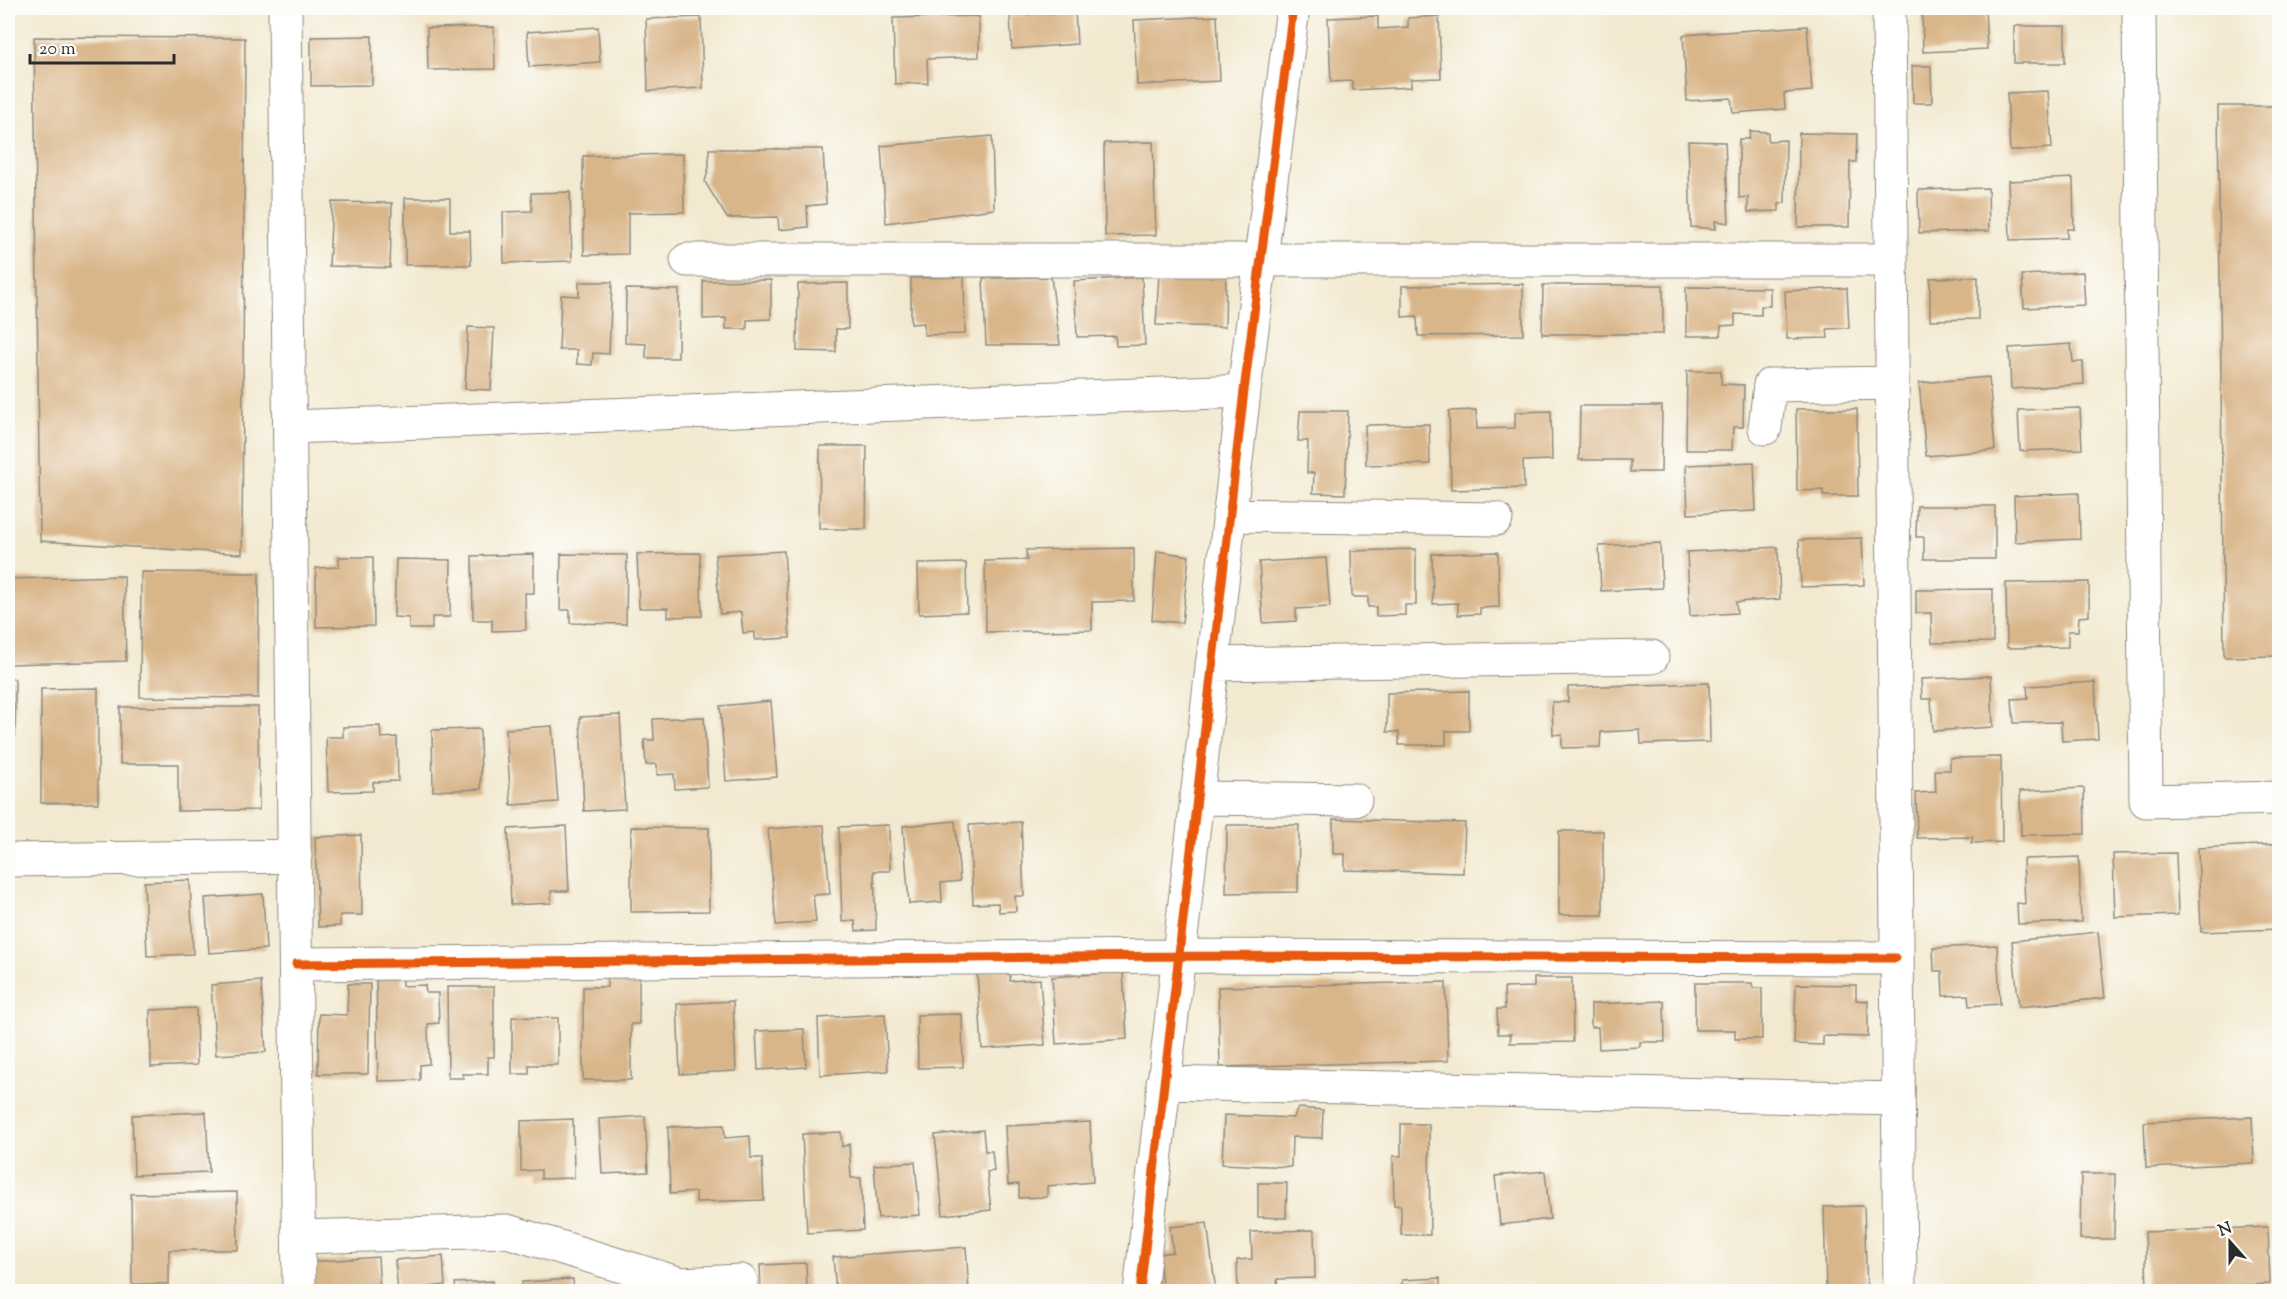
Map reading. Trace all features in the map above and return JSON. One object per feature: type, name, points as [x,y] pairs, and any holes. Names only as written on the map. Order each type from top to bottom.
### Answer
[{"type":"street","points":[[285,8],[299,1292]]},
{"type":"street","points":[[1140,1292],[1229,515],[1293,8]]},
{"type":"street","points":[[1889,8],[1900,1292]]},
{"type":"street","points":[[2139,8],[2146,801],[2280,798]]},
{"type":"street","points":[[687,260],[1891,260]]},
{"type":"street","points":[[1765,428],[1770,385],[1892,383]]},
{"type":"street","points":[[290,428],[1244,391]]},
{"type":"street","points":[[1229,515],[1496,519]]},
{"type":"street","points":[[1212,664],[1652,657]]},
{"type":"street","points":[[1196,798],[1354,800]]},
{"type":"street","points":[[8,860],[295,856]]},
{"type":"street","points":[[296,964],[1177,956],[1896,958]]},
{"type":"street","points":[[1163,1083],[1898,1099]]},
{"type":"street","points":[[299,1237],[507,1231],[681,1284],[741,1281]]},
{"type":"building","points":[[1985,8],[1987,49],[1923,52],[1922,9]]},
{"type":"building","points":[[1075,11],[1077,44],[1012,49],[1010,16]]},
{"type":"building","points":[[979,16],[979,57],[927,59],[928,83],[895,84],[893,18]]},
{"type":"building","points":[[1217,16],[1220,81],[1137,85],[1134,20]]},
{"type":"building","points":[[1378,16],[1378,29],[1408,27],[1408,18],[1439,16],[1441,78],[1411,79],[1411,87],[1353,90],[1352,81],[1331,82],[1328,18]]},
{"type":"building","points":[[701,17],[703,88],[648,91],[646,19]]},
{"type":"building","points":[[1807,26],[1812,91],[1784,93],[1785,109],[1733,113],[1731,98],[1687,101],[1683,35]]},
{"type":"building","points":[[2014,26],[2065,26],[2065,63],[2014,63]]},
{"type":"building","points":[[494,27],[495,69],[428,70],[427,28]]},
{"type":"building","points":[[598,27],[600,62],[529,67],[527,32]]},
{"type":"building","points":[[372,36],[372,85],[311,86],[311,37]]},
{"type":"building","points":[[34,37],[245,38],[242,554],[40,541]]},
{"type":"building","points":[[1912,66],[1931,66],[1932,103],[1913,103]]},
{"type":"building","points":[[2048,91],[2052,148],[2010,151],[2007,93]]},
{"type":"building","points":[[2218,106],[2280,106],[2280,656],[2224,657]]},
{"type":"building","points":[[1750,131],[1768,132],[1768,141],[1786,140],[1785,203],[1779,204],[1779,211],[1748,212],[1748,197],[1739,198],[1739,139],[1749,139]]},
{"type":"building","points":[[1799,133],[1857,134],[1856,162],[1850,162],[1849,227],[1798,227]]},
{"type":"building","points":[[992,136],[994,209],[886,223],[881,146]]},
{"type":"building","points":[[1688,141],[1725,142],[1729,223],[1715,221],[1716,229],[1691,227]]},
{"type":"building","points":[[1153,142],[1156,235],[1105,236],[1104,143]]},
{"type":"building","points":[[709,149],[823,149],[826,204],[807,206],[808,227],[779,230],[778,217],[727,218],[705,182],[709,167]]},
{"type":"building","points":[[683,154],[684,212],[628,213],[628,254],[584,255],[583,156]]},
{"type":"building","points":[[2073,178],[2074,229],[2067,229],[2067,238],[2010,240],[2008,181]]},
{"type":"building","points":[[1988,188],[1989,231],[1919,233],[1918,190]]},
{"type":"building","points":[[570,192],[572,261],[504,263],[503,212],[532,211],[531,193]]},
{"type":"building","points":[[405,198],[450,198],[450,231],[470,231],[471,265],[405,265]]},
{"type":"building","points":[[332,202],[392,203],[390,268],[329,266]]},
{"type":"building","points":[[2083,272],[2085,305],[2024,308],[2022,275]]},
{"type":"building","points":[[1159,273],[1226,275],[1225,327],[1156,325]]},
{"type":"building","points":[[964,277],[965,334],[924,335],[924,323],[911,324],[911,278]]},
{"type":"building","points":[[1051,277],[1060,345],[986,345],[983,278]]},
{"type":"building","points":[[1142,277],[1145,345],[1116,346],[1115,336],[1077,337],[1074,281]]},
{"type":"building","points":[[1978,277],[1978,319],[1930,320],[1930,278]]},
{"type":"building","points":[[771,280],[771,319],[747,320],[747,329],[726,329],[726,318],[703,319],[703,281]]},
{"type":"building","points":[[579,282],[612,282],[609,354],[593,353],[592,365],[577,364],[577,350],[559,350],[561,295],[579,296]]},
{"type":"building","points":[[848,283],[848,329],[836,329],[836,352],[797,351],[798,284]]},
{"type":"building","points":[[1523,284],[1523,335],[1418,336],[1417,316],[1402,317],[1402,286]]},
{"type":"building","points":[[1543,285],[1663,285],[1663,334],[1542,334]]},
{"type":"building","points":[[1686,287],[1770,288],[1770,306],[1761,306],[1761,315],[1735,314],[1735,325],[1721,326],[1720,336],[1686,336]]},
{"type":"building","points":[[1847,288],[1849,328],[1827,329],[1828,338],[1787,339],[1785,291]]},
{"type":"building","points":[[626,289],[679,290],[678,358],[646,358],[646,344],[625,343]]},
{"type":"building","points":[[468,327],[494,328],[491,390],[465,389]]},
{"type":"building","points":[[2071,344],[2073,362],[2083,362],[2084,384],[2011,389],[2009,348]]},
{"type":"building","points":[[1687,371],[1721,371],[1721,384],[1744,385],[1743,427],[1733,427],[1732,450],[1686,450]]},
{"type":"building","points":[[1989,377],[1995,450],[1926,456],[1919,383]]},
{"type":"building","points":[[1580,406],[1662,406],[1661,472],[1630,472],[1630,460],[1579,460]]},
{"type":"building","points":[[2080,408],[2082,449],[2020,451],[2018,410]]},
{"type":"building","points":[[1796,409],[1857,409],[1858,496],[1823,496],[1823,490],[1797,491]]},
{"type":"building","points":[[1476,410],[1477,429],[1515,428],[1515,412],[1551,411],[1552,460],[1523,461],[1524,488],[1451,490],[1449,411]]},
{"type":"building","points":[[1300,411],[1348,411],[1345,494],[1313,493],[1314,473],[1307,473],[1308,441],[1298,441]]},
{"type":"building","points":[[1429,424],[1430,464],[1366,465],[1365,425]]},
{"type":"building","points":[[820,446],[867,446],[866,529],[819,529]]},
{"type":"building","points":[[1754,462],[1756,511],[1688,514],[1686,465]]},
{"type":"building","points":[[2079,493],[2080,539],[2015,542],[2014,496]]},
{"type":"building","points":[[1917,506],[1995,506],[1995,559],[1924,559],[1924,537],[1916,537]]},
{"type":"building","points":[[1862,538],[1864,585],[1801,587],[1799,540]]},
{"type":"building","points":[[1660,543],[1662,588],[1601,591],[1599,546]]},
{"type":"building","points":[[1778,547],[1780,599],[1736,602],[1737,613],[1690,616],[1687,552]]},
{"type":"building","points":[[1134,548],[1134,601],[1092,602],[1092,630],[986,632],[985,561],[1027,560],[1026,550]]},
{"type":"building","points":[[1416,549],[1416,605],[1405,605],[1405,615],[1376,616],[1376,607],[1368,607],[1368,597],[1352,597],[1351,551]]},
{"type":"building","points":[[784,551],[790,638],[755,640],[755,632],[743,633],[741,612],[720,614],[715,555]]},
{"type":"building","points":[[1157,551],[1189,556],[1182,623],[1152,620]]},
{"type":"building","points":[[1498,552],[1499,607],[1480,608],[1480,614],[1458,615],[1458,603],[1433,604],[1432,554]]},
{"type":"building","points":[[700,553],[702,616],[668,617],[668,608],[639,608],[637,554]]},
{"type":"building","points":[[534,554],[534,593],[525,593],[526,630],[492,631],[492,620],[473,620],[472,556]]},
{"type":"building","points":[[561,554],[627,555],[626,624],[570,623],[570,610],[560,610]]},
{"type":"building","points":[[339,557],[373,557],[374,626],[316,627],[316,568],[339,567]]},
{"type":"building","points":[[1326,558],[1330,607],[1296,609],[1296,621],[1263,623],[1259,562]]},
{"type":"building","points":[[396,559],[451,560],[450,617],[432,617],[432,629],[409,629],[409,618],[394,617]]},
{"type":"building","points":[[966,563],[967,612],[919,614],[918,564]]},
{"type":"building","points":[[141,572],[259,573],[258,698],[140,697]]},
{"type":"building","points":[[124,576],[126,661],[8,664],[8,579]]},
{"type":"building","points":[[2089,582],[2089,616],[2079,617],[2078,631],[2068,631],[2068,647],[2007,648],[2006,583]]},
{"type":"building","points":[[1993,589],[1993,642],[1932,643],[1931,613],[1916,613],[1916,590]]},
{"type":"building","points":[[1991,676],[1993,727],[1933,731],[1931,699],[1922,699],[1921,679]]},
{"type":"building","points":[[8,679],[15,679],[15,736],[8,736]]},
{"type":"building","points":[[2095,682],[2098,739],[2062,741],[2061,722],[2014,723],[2012,699],[2028,698],[2027,686]]},
{"type":"building","points":[[1709,683],[1710,742],[1641,744],[1640,730],[1601,732],[1600,747],[1562,748],[1562,734],[1553,735],[1552,702],[1568,702],[1568,687]]},
{"type":"building","points":[[98,688],[98,803],[41,803],[41,689]]},
{"type":"building","points":[[1469,691],[1469,731],[1446,731],[1446,745],[1399,745],[1399,732],[1387,732],[1387,693]]},
{"type":"building","points":[[771,701],[777,777],[726,781],[720,706]]},
{"type":"building","points":[[120,707],[258,707],[259,810],[178,811],[178,764],[120,764]]},
{"type":"building","points":[[620,715],[625,809],[584,811],[580,717]]},
{"type":"building","points":[[704,717],[708,787],[675,789],[674,774],[657,775],[657,764],[646,765],[644,740],[654,740],[653,719]]},
{"type":"building","points":[[380,726],[381,738],[397,737],[398,781],[373,782],[373,791],[328,792],[326,737],[343,737],[343,727]]},
{"type":"building","points":[[552,726],[558,802],[511,805],[506,729]]},
{"type":"building","points":[[480,729],[481,789],[433,791],[432,730]]},
{"type":"building","points":[[9,755],[11,810],[8,810]]},
{"type":"building","points":[[2001,757],[2002,842],[1971,843],[1973,837],[1917,838],[1916,793],[1936,792],[1935,770],[1950,770],[1950,758]]},
{"type":"building","points":[[2084,788],[2085,834],[2021,835],[2020,791]]},
{"type":"building","points":[[1333,819],[1465,823],[1463,873],[1345,870],[1345,854],[1333,854]]},
{"type":"building","points":[[955,821],[960,881],[941,883],[942,902],[909,904],[903,826]]},
{"type":"building","points":[[1021,822],[1024,896],[1015,896],[1016,911],[999,912],[998,903],[973,904],[969,825]]},
{"type":"building","points":[[824,825],[830,894],[813,895],[816,922],[776,925],[768,829]]},
{"type":"building","points":[[889,825],[890,871],[874,871],[876,930],[856,931],[855,921],[842,922],[839,827]]},
{"type":"building","points":[[1227,825],[1299,825],[1298,892],[1226,893]]},
{"type":"building","points":[[566,826],[569,891],[551,891],[551,903],[511,905],[508,829]]},
{"type":"building","points":[[631,827],[709,828],[709,911],[631,912]]},
{"type":"building","points":[[1559,831],[1603,831],[1603,915],[1559,915]]},
{"type":"building","points":[[361,835],[362,915],[340,915],[340,926],[318,927],[315,837]]},
{"type":"building","points":[[2280,844],[2280,929],[2201,932],[2198,848]]},
{"type":"building","points":[[2176,853],[2178,915],[2115,917],[2113,854]]},
{"type":"building","points":[[2079,857],[2081,922],[2018,924],[2017,903],[2025,904],[2023,859]]},
{"type":"building","points":[[190,880],[193,954],[147,956],[144,882]]},
{"type":"building","points":[[263,894],[266,949],[209,953],[205,898]]},
{"type":"building","points":[[2098,932],[2105,998],[2019,1007],[2012,941]]},
{"type":"building","points":[[1997,945],[2000,1004],[1969,1006],[1968,995],[1943,996],[1942,971],[1934,971],[1933,948]]},
{"type":"building","points":[[1010,969],[1010,981],[1040,979],[1045,1045],[982,1049],[977,971]]},
{"type":"building","points":[[402,970],[402,986],[425,985],[426,993],[438,993],[439,1023],[428,1024],[429,1064],[420,1065],[420,1080],[378,1081],[376,971]]},
{"type":"building","points":[[607,972],[639,972],[639,1024],[631,1024],[631,1080],[583,1080],[583,987],[607,987]]},
{"type":"building","points":[[1123,972],[1127,1039],[1056,1044],[1052,977]]},
{"type":"building","points":[[1534,978],[1572,978],[1573,1042],[1510,1043],[1511,1034],[1498,1034],[1497,1009],[1505,1009],[1504,988],[1534,987]]},
{"type":"building","points":[[261,981],[266,1052],[216,1055],[211,985]]},
{"type":"building","points":[[1446,982],[1448,1061],[1220,1067],[1218,987]]},
{"type":"building","points":[[1695,983],[1752,983],[1753,988],[1762,988],[1762,1039],[1735,1039],[1735,1030],[1695,1030]]},
{"type":"building","points":[[348,984],[370,984],[368,1074],[318,1074],[319,1014],[347,1015]]},
{"type":"building","points":[[1796,984],[1856,985],[1856,1000],[1868,1001],[1868,1037],[1823,1036],[1823,1045],[1794,1044]]},
{"type":"building","points":[[447,987],[494,987],[494,1057],[488,1057],[488,1074],[462,1074],[464,1078],[448,1078]]},
{"type":"building","points":[[733,1001],[736,1071],[680,1074],[677,1004]]},
{"type":"building","points":[[1664,1001],[1665,1042],[1640,1042],[1640,1047],[1599,1049],[1598,1027],[1591,1027],[1591,1004]]},
{"type":"building","points":[[196,1008],[197,1065],[151,1067],[150,1010]]},
{"type":"building","points":[[885,1014],[888,1071],[820,1075],[818,1018]]},
{"type":"building","points":[[962,1014],[963,1067],[918,1068],[917,1015]]},
{"type":"building","points":[[512,1017],[558,1018],[558,1065],[529,1065],[529,1074],[512,1074]]},
{"type":"building","points":[[804,1029],[806,1067],[758,1070],[756,1031]]},
{"type":"building","points":[[1298,1108],[1323,1110],[1322,1138],[1292,1137],[1291,1167],[1222,1164],[1224,1115],[1293,1118]]},
{"type":"building","points":[[206,1112],[209,1172],[134,1175],[132,1115]]},
{"type":"building","points":[[645,1116],[648,1172],[602,1174],[599,1119]]},
{"type":"building","points":[[2252,1117],[2254,1163],[2146,1168],[2144,1122]]},
{"type":"building","points":[[573,1119],[574,1178],[541,1179],[541,1170],[521,1171],[521,1121]]},
{"type":"building","points":[[1090,1122],[1093,1182],[1047,1186],[1047,1197],[1019,1198],[1019,1184],[1008,1185],[1005,1126]]},
{"type":"building","points":[[1401,1124],[1429,1124],[1430,1235],[1401,1235],[1401,1206],[1394,1205],[1393,1156],[1401,1156]]},
{"type":"building","points":[[724,1125],[725,1138],[750,1136],[751,1158],[762,1158],[764,1200],[696,1202],[696,1192],[670,1194],[668,1127]]},
{"type":"building","points":[[983,1130],[985,1151],[992,1151],[994,1171],[987,1172],[991,1210],[943,1215],[935,1135]]},
{"type":"building","points":[[841,1132],[842,1147],[849,1144],[851,1178],[861,1178],[863,1230],[807,1233],[802,1134]]},
{"type":"building","points":[[915,1162],[920,1215],[878,1218],[874,1165]]},
{"type":"building","points":[[1545,1171],[1550,1219],[1500,1225],[1495,1176]]},
{"type":"building","points":[[2081,1174],[2115,1174],[2114,1239],[2080,1239]]},
{"type":"building","points":[[1258,1183],[1287,1183],[1286,1218],[1258,1217]]},
{"type":"building","points":[[237,1192],[238,1250],[169,1250],[169,1284],[132,1284],[131,1194]]},
{"type":"building","points":[[1864,1206],[1867,1292],[1826,1292],[1824,1207]]},
{"type":"building","points":[[1207,1223],[1216,1292],[1150,1292],[1150,1287],[1162,1285],[1159,1254],[1173,1252],[1170,1227]]},
{"type":"building","points":[[2268,1227],[2270,1284],[2147,1290],[2145,1232]]},
{"type":"building","points":[[1314,1230],[1315,1278],[1277,1279],[1278,1288],[1260,1288],[1260,1292],[1238,1292],[1237,1260],[1252,1259],[1251,1232]]},
{"type":"building","points":[[966,1247],[969,1292],[836,1292],[833,1257]]},
{"type":"building","points":[[443,1256],[445,1285],[430,1287],[431,1292],[398,1292],[395,1260]]},
{"type":"building","points":[[378,1257],[380,1292],[312,1292],[310,1262]]},
{"type":"building","points":[[806,1263],[807,1292],[761,1292],[760,1265]]},
{"type":"building","points":[[1440,1278],[1440,1292],[1402,1292],[1402,1280]]},
{"type":"building","points":[[573,1279],[574,1292],[522,1292],[522,1282]]},
{"type":"building","points":[[493,1281],[494,1292],[456,1292],[455,1283]]},
{"type":"cycle path","points":[[1140,1292],[1244,391],[1293,8]]},
{"type":"cycle path","points":[[296,964],[1177,956],[1896,958]]}]
